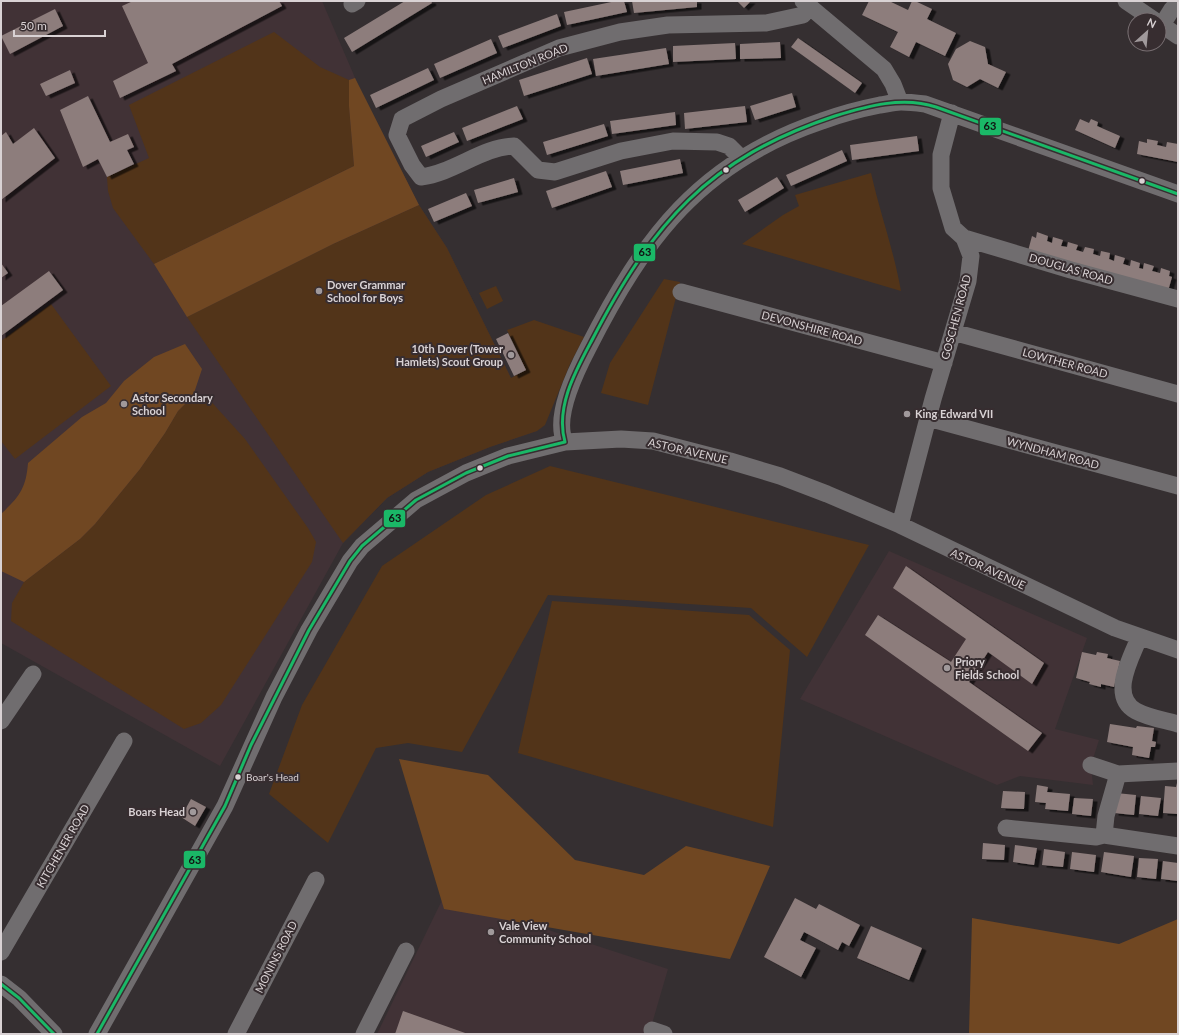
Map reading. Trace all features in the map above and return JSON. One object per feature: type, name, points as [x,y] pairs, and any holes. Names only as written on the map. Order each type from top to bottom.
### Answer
[{"type":"street","points":[[1126,1],[1142,12]]},
{"type":"street","points":[[806,4],[884,69],[893,84],[900,102]]},
{"type":"street","name":"HAMILTON ROAD","points":[[741,158],[729,146],[717,142],[673,141],[621,151],[555,172],[538,170],[514,146],[501,146],[436,175],[421,177],[412,165],[397,135],[402,119],[441,99],[559,48],[620,32],[668,25],[766,23],[803,15],[806,4]]},
{"type":"street","points":[[1167,14],[1172,9]]},
{"type":"street","points":[[1167,29],[1178,36]]},
{"type":"street","points":[[565,442],[562,436],[561,423],[565,405],[580,364],[601,323],[633,268],[661,229],[696,191],[741,158],[777,138],[808,125],[855,109],[900,102],[925,104],[952,112],[1178,194]]},
{"type":"street","name":"GOSCHEN ROAD","points":[[900,525],[928,418],[968,281],[971,256],[964,238],[953,228],[941,188],[941,156],[952,112]]},
{"type":"street","name":"DOUGLAS ROAD","points":[[964,238],[1071,270],[1178,299]]},
{"type":"street","name":"DEVONSHIRE ROAD","points":[[681,292],[944,363]]},
{"type":"street","name":"LOWTHER ROAD","points":[[953,332],[1178,394]]},
{"type":"street","name":"WYNDHAM ROAD","points":[[928,418],[1178,486]]},
{"type":"street","name":"ASTOR AVENUE","points":[[97,1034],[225,806],[251,745],[309,630],[350,561],[362,546],[416,500],[466,473],[508,456],[565,442],[621,439],[653,441],[678,446],[780,476],[900,525],[1061,603],[1139,638],[1178,650]]},
{"type":"street","points":[[1139,638],[1125,676],[1124,696],[1127,703],[1135,710],[1178,724]]},
{"type":"street","points":[[1,721],[33,674]]},
{"type":"street","name":"KITCHENER ROAD","points":[[1,952],[124,741]]},
{"type":"street","points":[[1091,765],[1118,774],[1178,771]]},
{"type":"street","points":[[1104,834],[1106,816],[1118,774]]},
{"type":"street","points":[[1006,828],[1096,837],[1104,834],[1178,846]]},
{"type":"street","name":"MONINS ROAD","points":[[236,1034],[316,880]]},
{"type":"street","points":[[364,1034],[406,951]]},
{"type":"street","points":[[1,984],[19,998],[54,1034]]},
{"type":"shaded area","points":[[1,1],[322,1],[362,94],[419,205],[447,248],[537,431],[490,447],[428,472],[387,498],[343,543],[220,766],[1,643]]},
{"type":"shaded area","points":[[274,32],[320,67],[349,80],[349,106],[354,166],[154,264],[113,208],[108,191],[107,177],[149,158],[129,105]]},
{"type":"shaded area","points":[[355,78],[419,205],[333,244],[187,317],[154,264],[354,166],[349,106],[349,80]]},
{"type":"shaded area","points":[[871,173],[895,261],[901,291],[742,244],[783,215],[799,206],[795,195]]},
{"type":"shaded area","points":[[419,205],[447,248],[511,378],[526,370],[507,330],[534,320],[584,337],[570,364],[545,425],[537,431],[490,447],[428,472],[387,498],[343,543],[187,317],[333,244]]},
{"type":"shaded area","points":[[664,279],[680,282],[648,405],[601,393],[610,363]]},
{"type":"shaded area","points":[[496,286],[503,301],[487,309],[479,293]]},
{"type":"shaded area","points":[[51,304],[111,386],[15,459],[1,441],[1,341]]},
{"type":"shaded area","points":[[185,344],[202,369],[193,396],[178,411],[140,469],[95,524],[80,539],[24,582],[1,571],[1,514],[13,503],[20,492],[25,480],[28,463],[82,417],[106,403],[124,381],[154,357]]},
{"type":"shaded area","points":[[193,396],[206,396],[245,439],[308,528],[316,542],[312,562],[221,705],[201,723],[184,729],[11,621],[12,603],[24,582],[80,539],[95,524],[140,469],[178,411]]},
{"type":"shaded area","points":[[550,466],[869,545],[807,657],[751,608],[548,595],[462,752],[408,743],[376,748],[328,843],[269,794],[302,705],[382,566],[486,495]]},
{"type":"shaded area","name":"Priory Fields School","points":[[889,551],[1087,638],[1055,729],[1099,740],[1091,765],[1093,785],[1020,776],[997,785],[800,699]]},
{"type":"shaded area","points":[[552,601],[749,615],[790,650],[773,827],[518,753]]},
{"type":"shaded area","points":[[399,759],[488,775],[575,860],[644,875],[686,846],[770,866],[730,959],[444,909]]},
{"type":"shaded area","name":"Vale View Community School","points":[[444,896],[668,969],[649,1034],[377,1034]]},
{"type":"shaded area","points":[[972,918],[1119,944],[1178,919],[1178,1034],[969,1034]]},
{"type":"building","points":[[133,1],[279,1],[282,6],[172,64],[176,71],[120,98],[113,81],[148,63],[122,6]]},
{"type":"building","points":[[405,1],[431,1],[432,3],[352,52],[344,38]]},
{"type":"building","points":[[616,1],[624,1],[627,12],[567,25],[564,12]]},
{"type":"building","points":[[632,1],[697,1],[697,7],[634,13]]},
{"type":"building","points":[[737,1],[751,1],[744,8]]},
{"type":"building","points":[[869,1],[889,1],[908,10],[912,1],[915,1],[932,9],[927,19],[956,33],[945,56],[916,42],[909,57],[890,47],[898,32],[862,15]]},
{"type":"building","points":[[55,9],[63,26],[10,54],[1,36]]},
{"type":"building","points":[[557,14],[561,26],[503,48],[498,36]]},
{"type":"building","points":[[798,38],[862,83],[855,93],[791,47]]},
{"type":"building","points":[[491,39],[497,53],[440,78],[434,64]]},
{"type":"building","points":[[970,41],[985,47],[988,64],[1006,72],[998,88],[980,79],[967,87],[953,80],[948,64],[956,49]]},
{"type":"building","points":[[780,42],[781,58],[740,59],[740,44]]},
{"type":"building","points":[[735,43],[736,59],[673,62],[673,46]]},
{"type":"building","points":[[666,48],[669,64],[596,76],[593,59]]},
{"type":"building","points":[[587,58],[592,74],[524,96],[519,80]]},
{"type":"building","points":[[428,68],[434,80],[376,108],[370,95]]},
{"type":"building","points":[[70,70],[75,83],[46,96],[40,84]]},
{"type":"building","points":[[792,93],[796,107],[755,120],[750,106]]},
{"type":"building","points":[[88,96],[110,142],[128,134],[134,147],[127,150],[134,164],[107,177],[98,159],[83,167],[60,110]]},
{"type":"building","points":[[517,106],[523,119],[467,141],[462,128]]},
{"type":"building","points":[[745,106],[747,122],[685,129],[684,113]]},
{"type":"building","points":[[675,112],[676,125],[612,134],[610,121]]},
{"type":"building","points":[[1080,119],[1089,123],[1091,119],[1098,122],[1097,126],[1120,136],[1115,148],[1075,130]]},
{"type":"building","points":[[604,124],[608,136],[547,155],[543,142]]},
{"type":"building","points":[[34,128],[55,158],[1,200],[1,136],[6,132],[13,144]]},
{"type":"building","points":[[454,132],[459,142],[426,157],[421,146]]},
{"type":"building","points":[[917,136],[919,151],[852,160],[850,145]]},
{"type":"building","points":[[1147,139],[1158,141],[1157,145],[1166,147],[1167,142],[1178,144],[1178,162],[1137,154],[1139,141],[1147,143]]},
{"type":"building","points":[[842,150],[847,161],[791,186],[786,175]]},
{"type":"building","points":[[680,159],[683,173],[623,185],[620,171]]},
{"type":"building","points":[[606,171],[612,187],[552,208],[546,191]]},
{"type":"building","points":[[777,177],[784,188],[745,212],[738,200]]},
{"type":"building","points":[[514,178],[518,192],[478,203],[474,190]]},
{"type":"building","points":[[466,193],[472,206],[434,222],[428,209]]},
{"type":"building","points":[[1037,232],[1048,236],[1047,241],[1052,243],[1053,237],[1063,240],[1061,246],[1067,247],[1068,242],[1078,245],[1076,250],[1083,252],[1085,247],[1094,249],[1093,254],[1100,256],[1101,251],[1110,253],[1109,259],[1114,261],[1115,255],[1125,258],[1123,264],[1130,266],[1131,260],[1140,263],[1139,268],[1143,269],[1144,263],[1154,266],[1152,271],[1160,273],[1161,268],[1170,271],[1169,276],[1172,277],[1168,291],[1028,251],[1032,236],[1036,238]]},
{"type":"building","points":[[1,263],[8,273],[1,278]]},
{"type":"building","points":[[49,271],[63,290],[1,336],[1,306]]},
{"type":"building","name":"10th Dover (Tower Hamlets) Scout Group","points":[[508,333],[526,370],[514,376],[496,339]]},
{"type":"building","points":[[906,566],[1044,663],[1032,684],[988,652],[969,682],[1042,733],[1028,751],[865,635],[878,615],[951,662],[966,639],[893,588]]},
{"type":"building","points":[[1082,652],[1096,655],[1097,652],[1108,654],[1107,658],[1120,661],[1114,687],[1101,684],[1101,687],[1089,684],[1090,682],[1076,678]]},
{"type":"building","points":[[1110,724],[1136,728],[1137,726],[1154,728],[1152,741],[1156,742],[1155,747],[1151,747],[1149,758],[1132,755],[1133,747],[1107,742]]},
{"type":"building","points":[[1177,783],[1178,814],[1163,813],[1165,786],[1176,787]]},
{"type":"building","points":[[1037,785],[1048,787],[1047,792],[1070,794],[1068,811],[1045,809],[1046,803],[1035,802]]},
{"type":"building","points":[[1003,791],[1025,792],[1024,809],[1001,808]]},
{"type":"building","points":[[1116,793],[1136,795],[1134,815],[1114,813]]},
{"type":"building","points":[[1141,796],[1161,798],[1158,816],[1139,814]]},
{"type":"building","points":[[1074,798],[1093,799],[1091,816],[1072,814]]},
{"type":"building","name":"Boars Head","points":[[191,799],[206,807],[195,826],[181,817]]},
{"type":"building","points":[[983,843],[1005,845],[1004,860],[982,859]]},
{"type":"building","points":[[1015,845],[1037,848],[1034,865],[1013,862]]},
{"type":"building","points":[[1044,849],[1065,852],[1063,867],[1042,865]]},
{"type":"building","points":[[1072,852],[1096,855],[1094,872],[1070,869]]},
{"type":"building","points":[[1104,852],[1134,856],[1131,877],[1101,872]]},
{"type":"building","points":[[1139,858],[1158,859],[1156,879],[1137,877]]},
{"type":"building","points":[[1163,861],[1178,863],[1178,881],[1161,879]]},
{"type":"building","points":[[795,898],[816,909],[819,904],[860,925],[849,946],[842,942],[838,950],[804,932],[800,940],[816,948],[801,977],[764,957]]},
{"type":"building","points":[[871,926],[922,948],[909,980],[857,958]]},
{"type":"building","points":[[403,1011],[468,1034],[395,1034]]},
{"type":"transit line","name":"63","points":[[97,1034],[225,806],[251,745],[309,630],[350,561],[362,546],[416,500],[466,473],[508,456],[565,442],[563,416],[569,389],[574,376],[614,299],[637,262],[662,229],[688,200],[718,175],[752,152],[791,133],[835,116],[872,106],[898,102],[911,102],[936,107],[1178,194]]},
{"type":"transit line","name":"63","points":[[1,984],[19,998],[54,1034]]},
{"type":"place","name":"Dover Grammar School for Boys","points":[[319,291]]},
{"type":"place","name":"10th Dover (Tower Hamlets) Scout Group","points":[[511,355]]},
{"type":"place","name":"Astor Secondary School","points":[[124,404]]},
{"type":"place","name":"King Edward VII","points":[[907,414]]},
{"type":"place","name":"Priory Fields School","points":[[947,668]]},
{"type":"place","name":"Boar's Head","points":[[238,777]]},
{"type":"place","name":"Boars Head","points":[[193,812]]},
{"type":"place","name":"Vale View Community School","points":[[491,932]]}]
